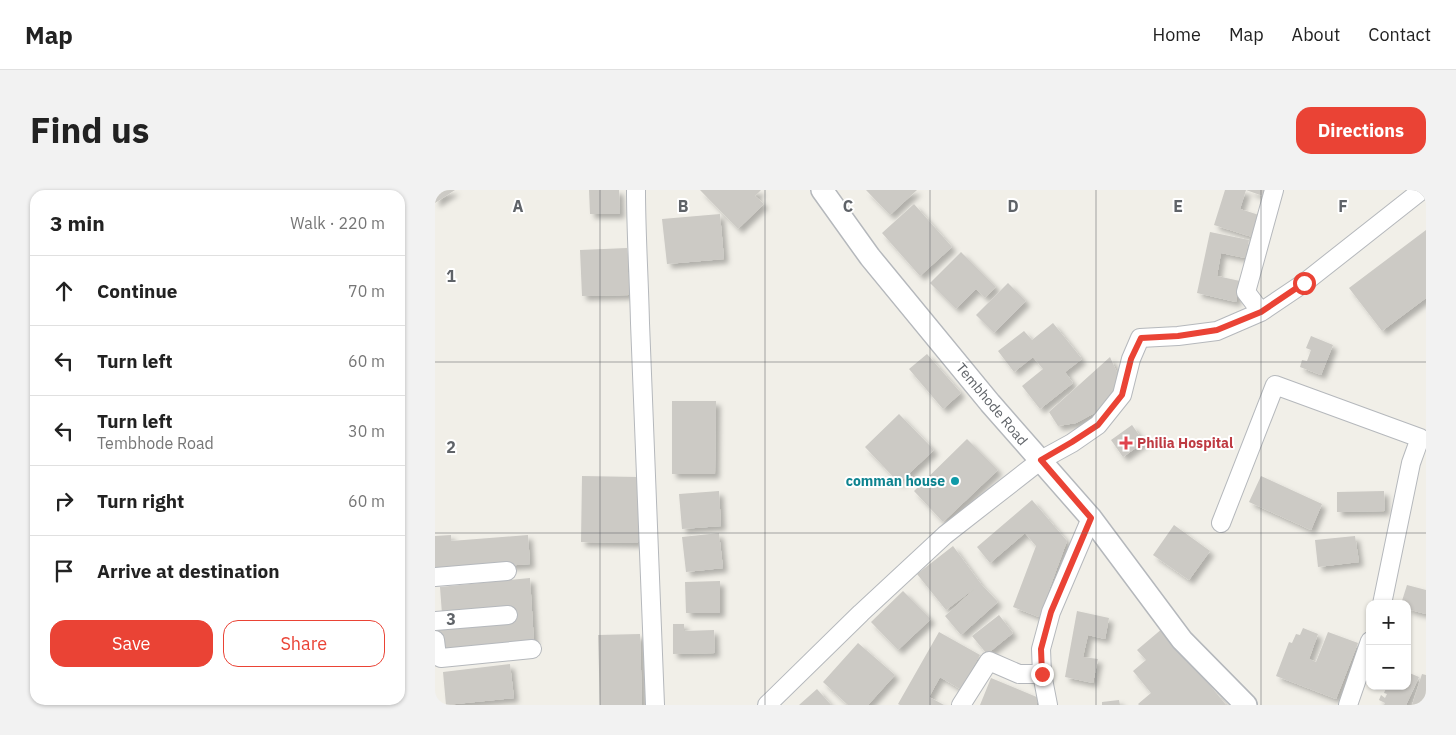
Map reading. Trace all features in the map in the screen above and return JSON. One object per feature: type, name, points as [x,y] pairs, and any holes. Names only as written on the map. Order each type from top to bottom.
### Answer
[{"type":"street","points":[[636,190],[645,484],[655,705]]},
{"type":"street","name":"Tembhode Road","points":[[822,190],[871,257],[990,403],[1091,518],[1182,640],[1246,705]]},
{"type":"street","points":[[1261,312],[1246,292],[1274,190]]},
{"type":"street","points":[[767,705],[861,613],[945,535],[1041,460],[1098,425],[1122,395],[1131,359],[1141,338],[1178,336],[1217,330],[1261,312],[1304,283],[1422,190]]},
{"type":"street","points":[[1221,523],[1275,385],[1420,438],[1411,463],[1383,600]]},
{"type":"street","points":[[1048,705],[1042,674],[1041,649],[1051,612],[1091,518]]},
{"type":"street","points":[[435,577],[507,571]]},
{"type":"street","points":[[435,621],[508,615]]},
{"type":"street","points":[[435,640],[437,656],[441,658],[532,649]]},
{"type":"street","points":[[1348,705],[1369,645]]},
{"type":"street","points":[[961,705],[989,661],[1019,674],[1042,674]]},
{"type":"building","points":[[435,190],[455,190],[435,203]]},
{"type":"building","points":[[589,190],[619,190],[620,214],[590,214]]},
{"type":"building","points":[[700,190],[761,190],[755,196],[764,204],[738,229]]},
{"type":"building","points":[[866,190],[917,190],[890,215]]},
{"type":"building","points":[[1225,190],[1246,190],[1240,209],[1259,215],[1252,237],[1214,225]]},
{"type":"building","points":[[1246,190],[1265,190],[1263,196]]},
{"type":"building","points":[[914,204],[952,247],[920,276],[882,233]]},
{"type":"building","points":[[720,214],[724,259],[667,264],[662,219]]},
{"type":"building","points":[[1426,230],[1426,298],[1382,331],[1349,288]]},
{"type":"building","points":[[1210,232],[1249,240],[1245,258],[1221,253],[1217,276],[1240,281],[1236,302],[1197,293]]},
{"type":"building","points":[[627,248],[629,295],[582,296],[580,250]]},
{"type":"building","points":[[961,252],[996,287],[985,298],[976,289],[956,309],[930,283]]},
{"type":"building","points":[[1008,283],[1026,301],[994,333],[976,315]]},
{"type":"building","points":[[1053,323],[1082,359],[1065,372],[1073,383],[1040,409],[1022,386],[1043,369],[1033,357],[1014,372],[998,351],[1024,331],[1032,340]]},
{"type":"building","points":[[1311,336],[1333,345],[1321,375],[1300,367],[1302,360],[1307,361],[1311,350],[1306,348]]},
{"type":"building","points":[[927,354],[961,393],[943,409],[909,369]]},
{"type":"building","points":[[1110,357],[1118,375],[1116,390],[1102,409],[1076,423],[1058,426],[1049,412]]},
{"type":"building","points":[[672,401],[716,401],[715,474],[672,474]]},
{"type":"building","points":[[899,414],[934,450],[899,483],[865,447]]},
{"type":"building","points":[[1132,425],[1144,442],[1123,457],[1111,440]]},
{"type":"building","name":"comman house","points":[[967,439],[998,470],[943,522],[914,491]]},
{"type":"building","points":[[582,476],[639,477],[638,543],[581,542]]},
{"type":"building","points":[[1261,476],[1322,504],[1311,530],[1249,502]]},
{"type":"building","points":[[719,491],[721,526],[682,529],[679,494]]},
{"type":"building","points":[[1384,491],[1385,511],[1337,512],[1337,492]]},
{"type":"building","points":[[1032,500],[1067,541],[1039,617],[1013,607],[1036,546],[1025,533],[990,563],[977,547]]},
{"type":"building","points":[[1174,525],[1210,551],[1189,580],[1153,555]]},
{"type":"building","points":[[719,533],[723,568],[686,572],[682,537]]},
{"type":"building","points":[[451,535],[451,541],[528,535],[530,564],[435,571],[435,536]]},
{"type":"building","points":[[1355,536],[1359,562],[1318,567],[1315,540]]},
{"type":"building","points":[[953,546],[981,584],[998,602],[961,635],[945,616],[979,585],[946,610],[917,574]]},
{"type":"building","points":[[530,578],[534,643],[440,654],[436,626],[517,619],[516,608],[442,614],[440,587]]},
{"type":"building","points":[[720,581],[720,613],[686,613],[685,582]]},
{"type":"building","points":[[1407,585],[1426,590],[1426,614],[1411,610],[1411,600],[1402,600]]},
{"type":"building","points":[[903,591],[931,619],[898,650],[871,622]]},
{"type":"building","points":[[1077,611],[1109,618],[1105,639],[1088,635],[1083,657],[1098,659],[1093,683],[1065,677]]},
{"type":"building","points":[[999,615],[1013,633],[987,654],[972,636]]},
{"type":"building","points":[[673,624],[684,624],[684,631],[714,630],[715,653],[673,654]]},
{"type":"building","points":[[1163,628],[1226,705],[1138,704],[1151,693],[1133,671],[1146,660],[1137,650]]},
{"type":"building","points":[[1303,628],[1318,634],[1309,659],[1316,662],[1328,632],[1358,643],[1336,699],[1276,676],[1289,642],[1292,643],[1296,634],[1300,635]]},
{"type":"building","points":[[939,632],[980,655],[960,689],[940,677],[929,697],[944,705],[898,704]]},
{"type":"building","points":[[640,634],[642,705],[600,705],[598,635]]},
{"type":"building","points":[[858,643],[895,675],[868,705],[848,705],[823,682]]},
{"type":"building","points":[[510,664],[514,698],[446,705],[443,672]]},
{"type":"building","points":[[1411,674],[1419,677],[1406,705],[1384,705],[1385,703],[1379,700],[1381,695],[1385,698],[1387,694],[1384,693],[1385,690],[1411,690]]},
{"type":"building","points":[[1422,674],[1426,675],[1426,705],[1412,705]]},
{"type":"building","points":[[991,678],[1039,698],[1036,705],[980,705]]},
{"type":"building","points":[[817,689],[831,705],[799,705]]},
{"type":"building","points":[[1119,700],[1120,705],[1102,705],[1102,702]]},
{"type":"place","name":"Philia Hospital","points":[[1126,443]]},
{"type":"place","name":"comman house","points":[[955,481]]},
{"type":"route","points":[[1042,674],[1041,649],[1051,612],[1091,518],[1041,460],[1098,425],[1122,395],[1131,359],[1141,338],[1178,336],[1217,330],[1261,312],[1304,283]]}]
